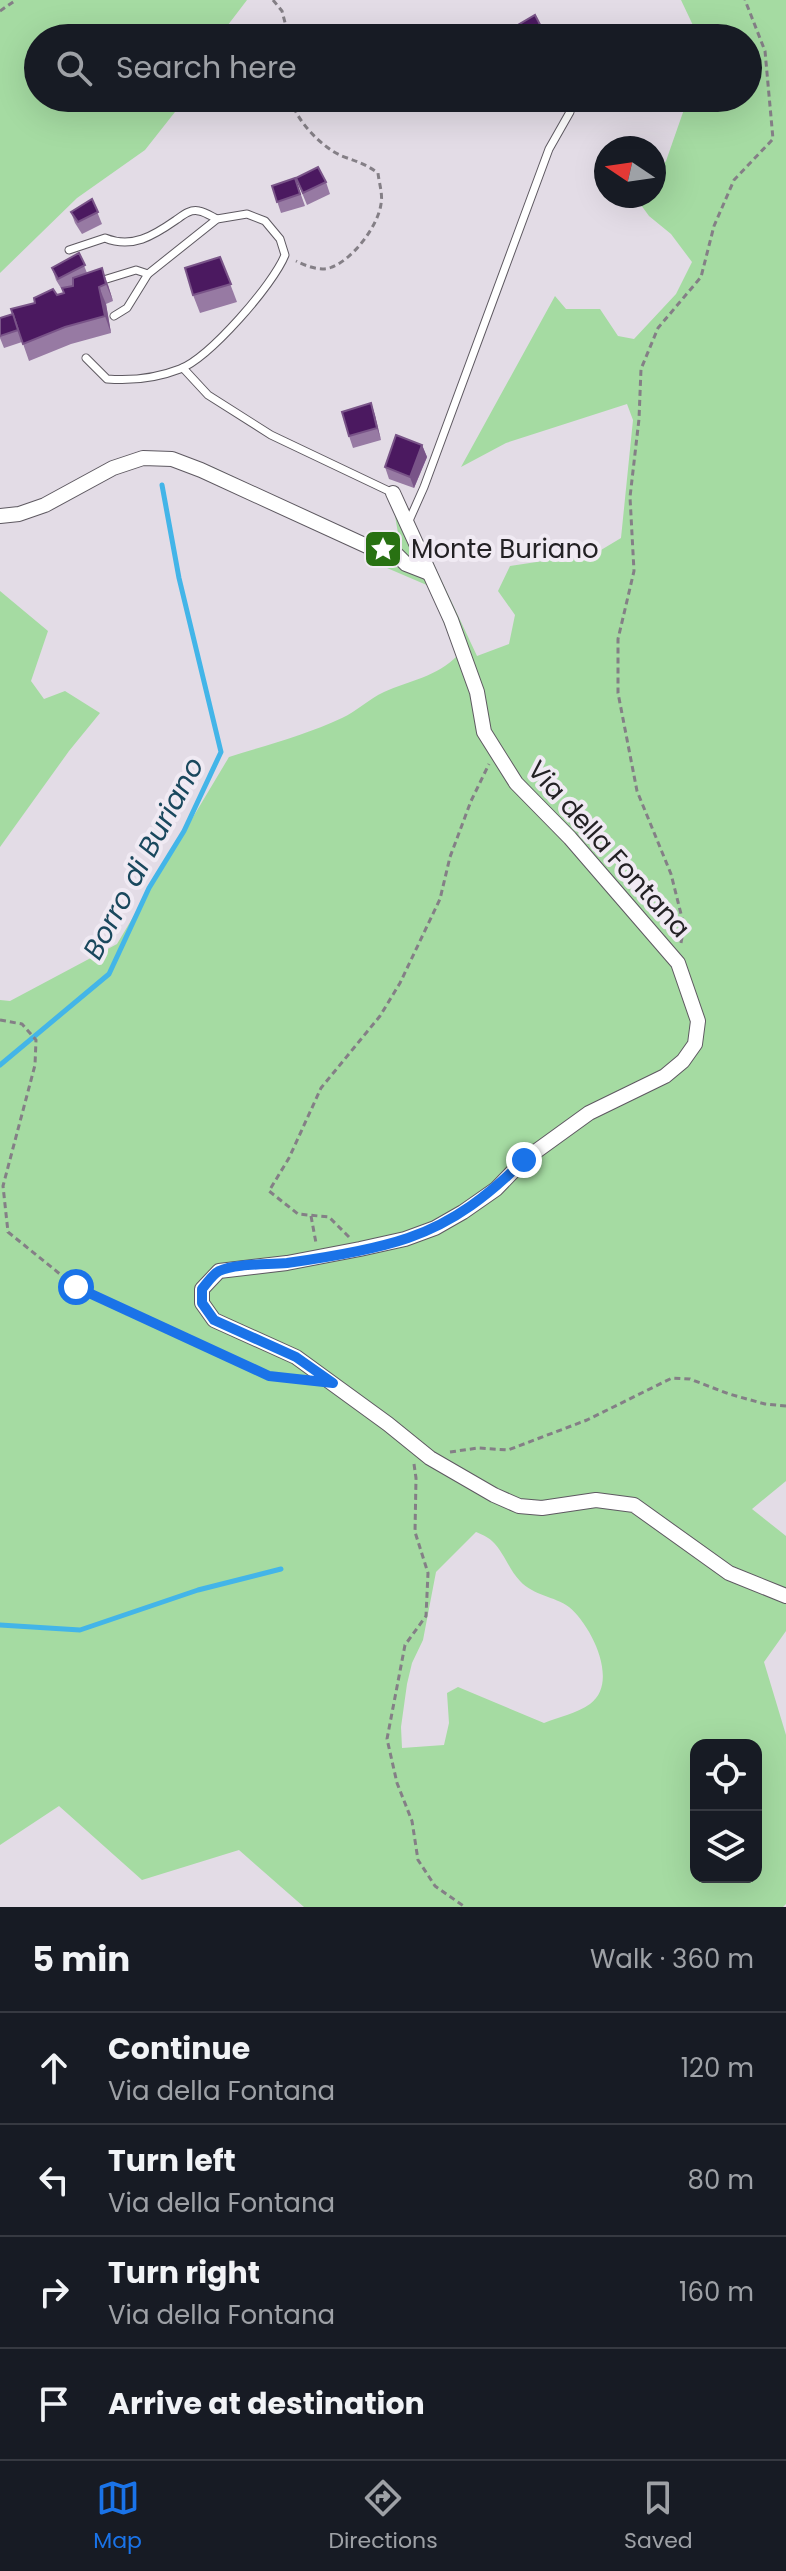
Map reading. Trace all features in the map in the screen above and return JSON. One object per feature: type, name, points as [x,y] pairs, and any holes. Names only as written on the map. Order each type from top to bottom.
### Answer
[{"type":"street","points":[[0,516],[19,514],[45,505],[113,468],[143,458],[172,459],[369,547],[391,549],[413,540]]},
{"type":"street","name":"Via della Fontana","points":[[393,493],[451,620],[477,692],[484,732],[516,783],[570,838],[678,963],[698,1021],[695,1044],[683,1061],[665,1076],[589,1113],[524,1160],[496,1189],[435,1228],[405,1239],[360,1249],[219,1271],[202,1289],[202,1303],[214,1320],[296,1357],[430,1458],[519,1506],[542,1508],[596,1500],[634,1505],[729,1573],[786,1596]]},
{"type":"street","points":[[391,549],[406,564],[429,573]]},
{"type":"lane","points":[[407,525],[424,487],[549,149],[570,112]]},
{"type":"lane","points":[[69,250],[105,238],[130,244],[188,212],[201,211],[217,219]]},
{"type":"lane","points":[[86,358],[107,379],[131,380],[183,368],[233,325],[280,268],[285,255],[280,239],[265,221],[247,214],[217,219],[148,274],[127,308],[114,316]]},
{"type":"lane","points":[[88,285],[136,270],[148,274]]},
{"type":"lane","points":[[183,368],[208,395],[271,435],[393,493]]},
{"type":"path","points":[[0,11],[16,0]]},
{"type":"path","points":[[273,0],[282,11],[285,24]]},
{"type":"path","points":[[745,0],[754,24]]},
{"type":"path","points":[[678,963],[684,926],[671,874],[637,791],[618,693],[618,639],[634,571],[630,497],[641,369],[658,328],[701,277],[714,226],[734,180],[773,139],[762,43]]},
{"type":"path","points":[[285,255],[307,267],[331,268],[356,249],[376,224],[382,202],[378,173],[366,164],[339,155],[321,141],[295,112]]},
{"type":"path","points":[[360,1249],[329,1217],[298,1214],[269,1191],[289,1158],[321,1088],[380,1016],[400,983],[440,899],[450,857],[471,801],[496,752]]},
{"type":"path","points":[[0,1020],[22,1024],[36,1040],[35,1065],[3,1186],[8,1232],[76,1287],[269,1376],[307,1380]]},
{"type":"path","points":[[311,1216],[319,1257]]},
{"type":"path","points":[[430,1458],[456,1450],[508,1450],[587,1420],[672,1378],[690,1379],[729,1394],[786,1406]]},
{"type":"path","points":[[411,1444],[416,1478],[415,1532],[428,1573],[426,1616],[405,1645],[387,1739],[397,1783],[412,1821],[418,1860],[435,1886],[465,1907]]},
{"type":"green space","points":[[0,0],[247,0],[229,24],[24,24],[24,112],[175,112],[145,150],[77,198],[0,273]]},
{"type":"green space","points":[[681,0],[786,0],[786,1481],[752,1509],[786,1536],[786,1631],[764,1662],[786,1735],[786,1904],[783,1907],[304,1907],[239,1850],[142,1880],[59,1806],[0,1845],[0,1000],[10,1001],[117,944],[229,757],[328,724],[384,692],[432,673],[457,656],[429,586],[387,568],[380,555],[178,465],[140,463],[121,469],[31,516],[0,523],[0,511],[15,510],[42,501],[83,477],[126,459],[166,456],[213,467],[360,537],[375,540],[398,533],[394,510],[416,526],[477,656],[509,644],[515,615],[498,591],[510,566],[596,553],[621,538],[633,420],[627,404],[506,443],[461,467],[555,296],[566,309],[600,309],[618,336],[634,339],[676,294],[692,262],[671,234],[643,208],[666,208],[666,161],[683,112],[762,112],[762,24],[692,24]],"holes":[[[476,1532],[496,1545],[516,1577],[538,1593],[569,1607],[586,1627],[602,1668],[599,1694],[585,1707],[544,1723],[458,1687],[447,1693],[449,1723],[444,1745],[402,1748],[401,1727],[407,1684],[412,1663],[423,1640],[436,1572]]]},
{"type":"green space","points":[[0,591],[48,631],[31,681],[44,699],[65,691],[100,713],[0,847]]},
{"type":"building","points":[[535,15],[540,24],[520,24]]},
{"type":"building","points":[[318,167],[326,182],[303,193],[296,178]]},
{"type":"building","points":[[295,178],[300,194],[277,202],[272,186]]},
{"type":"building","points":[[92,199],[98,212],[78,222],[71,212]]},
{"type":"building","points":[[79,253],[85,265],[58,279],[52,268]]},
{"type":"building","points":[[220,257],[231,284],[193,295],[185,268]]},
{"type":"building","points":[[102,268],[106,284],[99,287],[105,316],[65,327],[23,344],[11,309],[35,303],[34,298],[53,289],[57,295],[64,293],[62,288],[73,286],[73,278]]},
{"type":"building","points":[[13,314],[18,330],[0,336],[0,318]]},
{"type":"building","points":[[371,403],[377,428],[349,436],[342,412]]},
{"type":"building","points":[[396,435],[422,445],[410,477],[385,467]]},
{"type":"waterway","name":"Borro di Buriano","points":[[0,1065],[109,974],[149,888],[184,831],[221,752],[179,578],[162,485]]},
{"type":"waterway","points":[[0,1625],[80,1630],[198,1590],[281,1569]]},
{"type":"place","name":"Monte Buriano","points":[[383,549]]},
{"type":"route","points":[[76,1287],[269,1376],[333,1383],[296,1357],[214,1320],[202,1303],[202,1289],[219,1271],[287,1263],[360,1249],[405,1239],[435,1228],[496,1189],[524,1160]]}]
